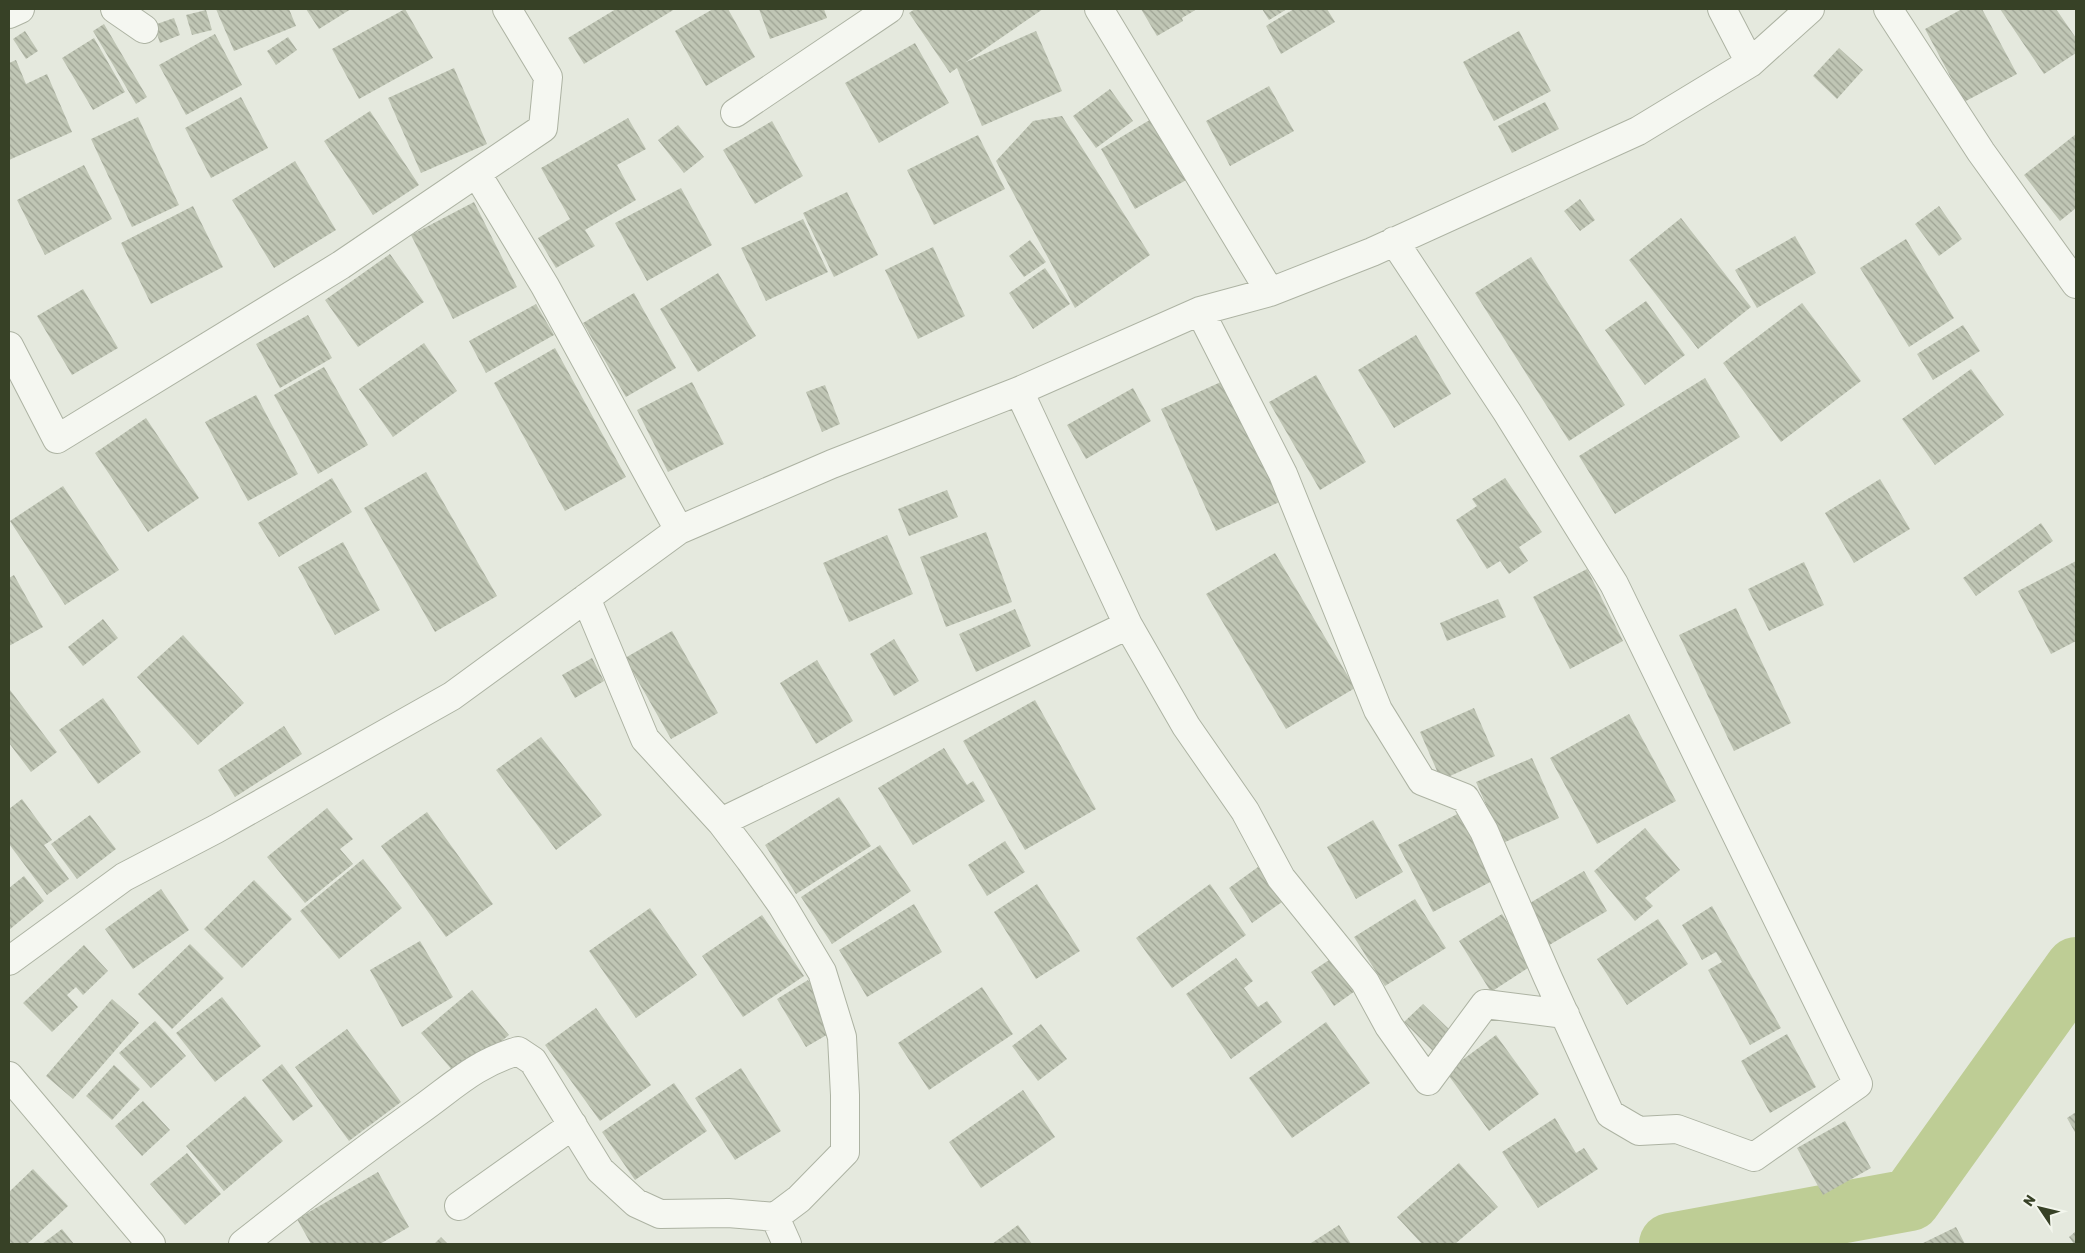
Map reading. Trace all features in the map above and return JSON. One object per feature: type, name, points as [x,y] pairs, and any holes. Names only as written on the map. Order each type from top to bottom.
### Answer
[{"type":"street","points":[[9,14],[20,9]]},
{"type":"street","points":[[115,9],[144,29]]},
{"type":"street","points":[[9,346],[57,439],[341,265],[477,174],[543,128],[548,77],[507,9]]},
{"type":"street","points":[[735,113],[889,9]]},
{"type":"street","points":[[1099,9],[1270,292]]},
{"type":"street","points":[[1722,9],[1750,63]]},
{"type":"street","points":[[9,961],[124,877],[216,829],[452,696],[679,530],[832,464],[1019,391],[1200,311],[1270,292],[1394,241],[1638,131],[1750,63],[1810,9]]},
{"type":"street","points":[[1888,9],[1981,152],[2076,284]]},
{"type":"street","points":[[477,174],[545,286],[679,530]]},
{"type":"street","points":[[1200,311],[1283,474],[1378,710],[1422,781],[1465,798],[1484,831],[1610,1114],[1639,1131],[1677,1129],[1754,1157],[1858,1084],[1614,584],[1507,412],[1394,241]]},
{"type":"street","points":[[1019,391],[1128,625],[1186,726],[1245,811],[1281,878],[1365,982],[1389,1026],[1428,1081],[1484,1004],[1565,1014]]},
{"type":"street","points":[[243,1244],[340,1167],[466,1075],[493,1058],[518,1051],[532,1061],[600,1170],[636,1203],[660,1214],[728,1213],[774,1217],[799,1199],[844,1152],[845,1095],[842,1037],[822,972],[782,904],[721,822],[645,738],[586,598]]},
{"type":"street","points":[[721,822],[1128,625]]},
{"type":"street","points":[[9,1076],[151,1244]]},
{"type":"street","points":[[459,1206],[573,1124]]},
{"type":"street","points":[[774,1217],[787,1244]]},
{"type":"building","points":[[216,9],[289,9],[296,26],[234,51]]},
{"type":"building","points":[[306,9],[351,9],[319,29]]},
{"type":"building","points":[[405,9],[433,58],[359,99],[332,49]]},
{"type":"building","points":[[616,9],[675,9],[584,64],[568,38]]},
{"type":"building","points":[[713,9],[728,9],[755,57],[706,86],[675,31]]},
{"type":"building","points":[[759,9],[824,9],[827,18],[770,39]]},
{"type":"building","points":[[915,9],[1043,9],[966,62],[1036,31],[1062,91],[982,126],[957,68],[950,73],[909,13]]},
{"type":"building","points":[[1141,9],[1197,9],[1182,18],[1183,21],[1157,36]]},
{"type":"building","points":[[1262,9],[1287,9],[1269,20]]},
{"type":"building","points":[[1294,9],[1327,9],[1335,22],[1281,54],[1266,26]]},
{"type":"building","points":[[1962,9],[1982,9],[2017,74],[1964,102],[1925,29]]},
{"type":"building","points":[[2000,9],[2056,9],[2076,38],[2076,53],[2044,74]]},
{"type":"building","points":[[206,10],[212,30],[192,35],[186,15]]},
{"type":"building","points":[[174,18],[180,35],[160,43],[154,25]]},
{"type":"building","points":[[104,24],[147,97],[136,104],[93,31]]},
{"type":"building","points":[[25,31],[38,51],[26,59],[13,39]]},
{"type":"building","points":[[1519,31],[1551,91],[1494,121],[1463,62]]},
{"type":"building","points":[[215,34],[242,85],[186,115],[159,65]]},
{"type":"building","points":[[288,37],[297,50],[276,65],[267,51]]},
{"type":"building","points":[[94,38],[125,92],[93,110],[62,58]]},
{"type":"building","points":[[915,43],[949,103],[879,143],[845,83]]},
{"type":"building","points":[[1839,48],[1863,70],[1837,99],[1813,76]]},
{"type":"building","points":[[16,60],[26,84],[47,74],[72,132],[9,160],[9,63]]},
{"type":"building","points":[[454,68],[487,144],[421,173],[388,98]]},
{"type":"building","points":[[1269,86],[1294,131],[1230,166],[1206,121]]},
{"type":"building","points":[[1110,89],[1133,121],[1096,148],[1073,116]]},
{"type":"building","points":[[241,97],[268,148],[211,178],[185,128]]},
{"type":"building","points":[[1545,102],[1559,129],[1512,153],[1498,126]]},
{"type":"building","points":[[370,111],[419,185],[373,215],[324,141]]},
{"type":"building","points":[[1062,116],[1150,255],[1075,308],[996,161],[1033,121]]},
{"type":"building","points":[[138,117],[179,205],[132,227],[91,139]]},
{"type":"building","points":[[628,118],[646,149],[617,165],[636,200],[585,230],[595,246],[556,268],[538,238],[570,219],[541,168]]},
{"type":"building","points":[[1153,118],[1188,179],[1135,209],[1101,149]]},
{"type":"building","points":[[772,121],[803,176],[755,204],[723,150]]},
{"type":"building","points":[[678,125],[704,157],[684,173],[658,140]]},
{"type":"building","points":[[2076,134],[2076,208],[2060,221],[2024,175]]},
{"type":"building","points":[[978,135],[1005,189],[934,225],[907,170]]},
{"type":"building","points":[[295,161],[336,230],[274,268],[232,200]]},
{"type":"building","points":[[84,165],[112,219],[45,255],[17,200]]},
{"type":"building","points":[[681,188],[712,245],[647,281],[615,223]]},
{"type":"building","points":[[847,192],[878,255],[834,277],[803,213]]},
{"type":"building","points":[[1580,199],[1595,220],[1580,231],[1564,211]]},
{"type":"building","points":[[474,202],[517,287],[453,319],[411,235]]},
{"type":"building","points":[[193,206],[223,267],[151,304],[121,243]]},
{"type":"building","points":[[1939,206],[1962,239],[1939,256],[1915,224]]},
{"type":"building","points":[[1681,218],[1751,307],[1698,349],[1629,260]]},
{"type":"building","points":[[803,219],[828,272],[766,301],[741,248]]},
{"type":"building","points":[[1795,236],[1816,273],[1757,308],[1735,270]]},
{"type":"building","points":[[1906,239],[1954,318],[1909,347],[1860,268]]},
{"type":"building","points":[[1030,240],[1046,262],[1024,277],[1009,256]]},
{"type":"building","points":[[933,247],[965,316],[918,339],[885,270]]},
{"type":"building","points":[[390,254],[424,302],[358,347],[325,300]]},
{"type":"building","points":[[1531,257],[1625,405],[1569,441],[1475,293]]},
{"type":"building","points":[[1045,268],[1070,304],[1033,329],[1009,293]]},
{"type":"building","points":[[718,273],[756,336],[698,372],[660,309]]},
{"type":"building","points":[[83,289],[118,348],[72,375],[37,316]]},
{"type":"building","points":[[634,293],[676,368],[626,397],[583,323]]},
{"type":"building","points":[[1646,301],[1685,355],[1645,385],[1605,330]]},
{"type":"building","points":[[1802,303],[1861,381],[1781,442],[1723,363]]},
{"type":"building","points":[[536,304],[554,335],[486,373],[469,341]]},
{"type":"building","points":[[308,315],[332,358],[280,388],[256,344]]},
{"type":"building","points":[[1963,325],[1980,351],[1933,380],[1917,354]]},
{"type":"building","points":[[1416,335],[1451,394],[1394,428],[1358,370]]},
{"type":"building","points":[[424,343],[457,391],[393,437],[359,389]]},
{"type":"building","points":[[555,348],[626,477],[565,511],[494,383]]},
{"type":"building","points":[[324,367],[368,445],[318,474],[274,395]]},
{"type":"building","points":[[1971,369],[2004,415],[1935,465],[1902,419]]},
{"type":"building","points":[[1316,375],[1366,462],[1320,490],[1269,402]]},
{"type":"building","points":[[1232,377],[1286,499],[1216,531],[1161,409]]},
{"type":"building","points":[[1705,378],[1740,437],[1615,514],[1579,456]]},
{"type":"building","points":[[692,382],[724,444],[668,472],[637,410]]},
{"type":"building","points":[[825,385],[840,424],[822,432],[806,392]]},
{"type":"building","points":[[1133,388],[1151,421],[1086,459],[1067,425]]},
{"type":"building","points":[[256,395],[298,474],[248,501],[205,422]]},
{"type":"building","points":[[146,418],[199,498],[148,532],[95,453]]},
{"type":"building","points":[[426,472],[497,596],[435,632],[364,508]]},
{"type":"building","points":[[332,478],[352,512],[279,557],[258,523]]},
{"type":"building","points":[[1505,478],[1542,532],[1519,547],[1528,561],[1509,574],[1500,561],[1487,569],[1456,520],[1477,506],[1472,499]]},
{"type":"building","points":[[1880,479],[1910,529],[1854,563],[1825,513]]},
{"type":"building","points":[[63,486],[119,570],[65,605],[10,521]]},
{"type":"building","points":[[947,490],[958,517],[909,536],[898,509]]},
{"type":"building","points":[[2041,523],[2053,541],[1976,596],[1963,578]]},
{"type":"building","points":[[986,532],[1012,602],[946,627],[920,557]]},
{"type":"building","points":[[887,535],[913,594],[849,622],[823,563]]},
{"type":"building","points":[[343,542],[380,610],[335,635],[298,567]]},
{"type":"building","points":[[1275,553],[1355,688],[1286,729],[1206,594]]},
{"type":"building","points":[[2076,561],[2076,641],[2051,654],[2018,591]]},
{"type":"building","points":[[1804,562],[1824,605],[1769,631],[1748,589]]},
{"type":"building","points":[[1587,569],[1623,641],[1570,669],[1533,597]]},
{"type":"building","points":[[14,575],[43,627],[9,646],[9,578]]},
{"type":"building","points":[[1498,599],[1506,617],[1447,641],[1440,623]]},
{"type":"building","points":[[1736,608],[1791,723],[1734,751],[1679,635]]},
{"type":"building","points":[[1015,609],[1031,646],[976,672],[959,634]]},
{"type":"building","points":[[103,619],[118,638],[83,666],[68,647]]},
{"type":"building","points":[[672,631],[718,713],[671,739],[625,658]]},
{"type":"building","points":[[183,635],[244,703],[198,745],[137,677]]},
{"type":"building","points":[[894,639],[919,681],[894,696],[870,654]]},
{"type":"building","points":[[592,658],[604,681],[575,698],[562,675]]},
{"type":"building","points":[[817,660],[853,721],[816,744],[780,683]]},
{"type":"building","points":[[10,690],[57,752],[31,772],[9,743]]},
{"type":"building","points":[[103,698],[141,752],[98,784],[59,730]]},
{"type":"building","points":[[1035,700],[1096,809],[1025,850],[963,741]]},
{"type":"building","points":[[1474,708],[1495,756],[1441,780],[1420,732]]},
{"type":"building","points":[[1629,714],[1676,801],[1597,844],[1550,758]]},
{"type":"building","points":[[284,726],[302,754],[235,797],[218,770]]},
{"type":"building","points":[[541,737],[602,815],[556,850],[496,770]]},
{"type":"building","points":[[944,748],[967,785],[973,781],[985,801],[913,845],[878,788]]},
{"type":"building","points":[[1532,758],[1559,818],[1503,843],[1476,782]]},
{"type":"building","points":[[839,797],[871,846],[796,894],[765,845]]},
{"type":"building","points":[[22,799],[52,840],[44,845],[69,879],[47,895],[9,844],[9,809]]},
{"type":"building","points":[[327,808],[353,839],[340,849],[353,864],[305,903],[267,857]]},
{"type":"building","points":[[427,812],[493,904],[446,937],[381,846]]},
{"type":"building","points":[[1461,812],[1496,879],[1433,912],[1398,845]]},
{"type":"building","points":[[90,815],[116,849],[77,879],[51,844]]},
{"type":"building","points":[[1373,820],[1403,872],[1356,899],[1327,847]]},
{"type":"building","points":[[1645,828],[1680,870],[1645,898],[1653,906],[1635,921],[1594,871]]},
{"type":"building","points":[[1005,841],[1025,872],[987,896],[968,865]]},
{"type":"building","points":[[880,845],[911,891],[832,944],[801,897]]},
{"type":"building","points":[[363,859],[402,908],[339,959],[300,911]]},
{"type":"building","points":[[1258,867],[1282,902],[1252,923],[1229,888]]},
{"type":"building","points":[[1584,871],[1607,911],[1546,947],[1523,907]]},
{"type":"building","points":[[24,876],[44,901],[9,930],[9,888]]},
{"type":"building","points":[[254,880],[292,919],[242,968],[204,929]]},
{"type":"building","points":[[1037,884],[1080,951],[1036,979],[994,912]]},
{"type":"building","points":[[1210,884],[1246,935],[1172,988],[1136,938]]},
{"type":"building","points":[[161,889],[189,930],[133,969],[105,929]]},
{"type":"building","points":[[1415,899],[1446,948],[1385,986],[1354,937]]},
{"type":"building","points":[[914,904],[942,952],[867,997],[839,950]]},
{"type":"building","points":[[1712,906],[1781,1028],[1750,1045],[1708,970],[1722,962],[1716,952],[1702,960],[1682,925]]},
{"type":"building","points":[[650,908],[697,975],[636,1018],[589,951]]},
{"type":"building","points":[[1502,914],[1534,964],[1491,992],[1459,941]]},
{"type":"building","points":[[762,915],[804,976],[743,1017],[702,956]]},
{"type":"building","points":[[1658,919],[1688,964],[1627,1005],[1597,959]]},
{"type":"building","points":[[420,941],[453,997],[402,1027],[370,970]]},
{"type":"building","points":[[190,944],[224,978],[172,1029],[138,994]]},
{"type":"building","points":[[84,945],[108,971],[83,995],[76,987],[67,995],[78,1007],[52,1032],[23,1003]]},
{"type":"building","points":[[1236,958],[1253,981],[1244,988],[1258,1007],[1267,1001],[1282,1022],[1231,1059],[1186,994]]},
{"type":"building","points":[[1332,958],[1355,991],[1334,1006],[1311,972]]},
{"type":"building","points":[[808,980],[837,1029],[806,1047],[777,999]]},
{"type":"building","points":[[982,987],[1013,1034],[929,1090],[898,1043]]},
{"type":"building","points":[[472,990],[509,1035],[458,1077],[421,1033]]},
{"type":"building","points":[[222,997],[261,1046],[215,1082],[176,1033]]},
{"type":"building","points":[[112,999],[139,1023],[73,1099],[46,1076]]},
{"type":"building","points":[[1423,1004],[1452,1032],[1433,1051],[1404,1022]]},
{"type":"building","points":[[596,1008],[651,1085],[600,1121],[545,1045]]},
{"type":"building","points":[[155,1021],[186,1056],[151,1088],[119,1053]]},
{"type":"building","points":[[1326,1022],[1370,1083],[1292,1138],[1249,1078]]},
{"type":"building","points":[[1041,1024],[1067,1059],[1038,1081],[1012,1046]]},
{"type":"building","points":[[347,1029],[401,1102],[349,1141],[295,1067]]},
{"type":"building","points":[[1787,1034],[1816,1087],[1770,1113],[1741,1061]]},
{"type":"building","points":[[1496,1035],[1539,1094],[1489,1131],[1446,1072]]},
{"type":"building","points":[[282,1064],[313,1106],[293,1121],[262,1080]]},
{"type":"building","points":[[114,1065],[140,1089],[112,1120],[86,1096]]},
{"type":"building","points":[[741,1068],[781,1131],[735,1160],[695,1098]]},
{"type":"building","points":[[674,1083],[707,1131],[635,1180],[602,1132]]},
{"type":"building","points":[[1023,1090],[1055,1137],[981,1188],[949,1142]]},
{"type":"building","points":[[245,1096],[283,1141],[224,1191],[186,1146]]},
{"type":"building","points":[[143,1101],[170,1130],[142,1156],[115,1126]]},
{"type":"building","points":[[2076,1112],[2076,1134],[2067,1118]]},
{"type":"building","points":[[1555,1118],[1576,1153],[1584,1148],[1598,1169],[1538,1208],[1502,1152]]},
{"type":"building","points":[[1845,1121],[1871,1168],[1823,1195],[1797,1148]]},
{"type":"building","points":[[187,1153],[221,1194],[185,1225],[150,1184]]},
{"type":"building","points":[[1459,1163],[1498,1207],[1455,1244],[1422,1244],[1397,1217]]},
{"type":"building","points":[[33,1169],[68,1206],[27,1244],[9,1244],[9,1192]]},
{"type":"building","points":[[378,1172],[409,1227],[380,1244],[311,1244],[297,1219]]},
{"type":"building","points":[[1018,1225],[1032,1244],[992,1244]]},
{"type":"building","points":[[1339,1225],[1351,1244],[1311,1243]]},
{"type":"building","points":[[1956,1227],[1965,1244],[1921,1244]]},
{"type":"building","points":[[62,1229],[74,1244],[42,1244]]},
{"type":"building","points":[[2076,1231],[2076,1244],[2074,1244],[2069,1237]]},
{"type":"building","points":[[441,1237],[448,1244],[434,1244]]},
{"type":"waterway","points":[[1670,1244],[1910,1200],[2076,968]]}]
